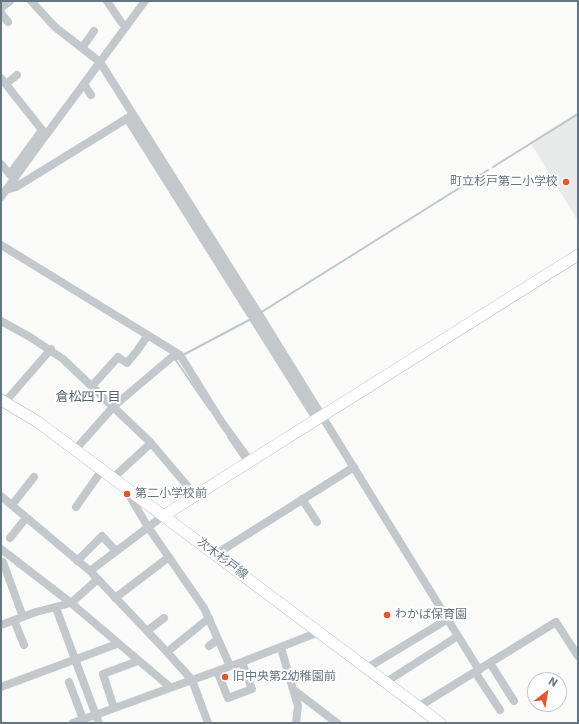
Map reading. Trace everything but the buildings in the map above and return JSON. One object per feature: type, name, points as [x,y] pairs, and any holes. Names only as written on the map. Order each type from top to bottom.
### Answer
[{"type":"main road","points":[[163,516],[578,255]]},
{"type":"main road","name":"次木杉戸線","points":[[3,401],[38,422],[440,723]]},
{"type":"street","points":[[1,8],[10,1]]},
{"type":"street","points":[[32,1],[55,27],[100,62],[130,116],[253,317],[354,467],[448,619],[500,710]]},
{"type":"street","points":[[107,1],[126,27]]},
{"type":"street","points":[[1,197],[12,177],[44,133],[84,84],[145,1]]},
{"type":"street","points":[[1,13],[8,22]]},
{"type":"street","points":[[82,48],[94,31]]},
{"type":"street","points":[[17,75],[2,81],[44,133]]},
{"type":"street","points":[[84,84],[92,95]]},
{"type":"street","points":[[6,190],[16,187],[130,116]]},
{"type":"street","points":[[130,116],[320,418]]},
{"type":"street","points":[[1,164],[12,177]]},
{"type":"street","points":[[1,245],[180,355],[221,421],[250,461]]},
{"type":"street","points":[[1,321],[50,349],[92,386],[151,443],[195,496]]},
{"type":"street","points":[[92,386],[118,357],[127,363],[148,335]]},
{"type":"street","points":[[3,401],[50,349]]},
{"type":"street","points":[[75,450],[114,406],[172,357],[180,355]]},
{"type":"street","points":[[113,478],[151,443]]},
{"type":"street","points":[[216,554],[354,467]]},
{"type":"street","points":[[76,507],[102,470]]},
{"type":"street","points":[[12,505],[34,477]]},
{"type":"street","points":[[123,486],[148,527],[204,608],[230,666]]},
{"type":"street","points":[[1,496],[98,579],[167,652],[192,680],[208,723]]},
{"type":"street","points":[[302,499],[317,522]]},
{"type":"street","points":[[90,572],[163,516]]},
{"type":"street","points":[[10,538],[26,518]]},
{"type":"street","points":[[78,561],[102,536],[116,551]]},
{"type":"street","points":[[1,549],[72,603],[170,688]]},
{"type":"street","points":[[115,598],[169,557]]},
{"type":"street","points":[[12,558],[2,563],[23,617]]},
{"type":"street","points":[[1,624],[72,603],[98,579]]},
{"type":"street","points":[[56,608],[98,718]]},
{"type":"street","points":[[147,631],[164,618]]},
{"type":"street","points":[[167,652],[209,618]]},
{"type":"street","points":[[367,668],[448,619]]},
{"type":"street","points":[[14,620],[24,645]]},
{"type":"street","points":[[418,707],[556,622],[578,656]]},
{"type":"street","points":[[73,723],[83,719],[98,718],[114,708],[281,648],[319,632]]},
{"type":"street","points":[[386,682],[458,636]]},
{"type":"street","points":[[209,646],[218,639]]},
{"type":"street","points":[[1,687],[118,644]]},
{"type":"street","points":[[281,648],[295,691],[298,706],[296,723]]},
{"type":"street","points":[[114,708],[103,674],[138,661]]},
{"type":"street","points":[[217,671],[228,698],[252,689],[242,662]]},
{"type":"street","points":[[490,663],[514,701]]},
{"type":"street","points":[[69,682],[83,719]]},
{"type":"street","points":[[295,691],[337,723]]},
{"type":"shaded area","name":"町立杉戸第二小学校","points":[[578,112],[578,221],[530,142]]},
{"type":"waterway","points":[[493,167],[578,114]]},
{"type":"waterway","points":[[260,313],[488,170]]},
{"type":"waterway","points":[[183,355],[251,319]]},
{"type":"waterway","points":[[175,359],[210,410]]},
{"type":"waterway","points":[[228,437],[243,459]]},
{"type":"place","name":"町立杉戸第二小学校","points":[[566,182]]},
{"type":"place","name":"第二小学校前","points":[[127,494]]},
{"type":"place","name":"わかば保育園","points":[[387,615]]},
{"type":"place","name":"旧中央第2幼稚園前","points":[[225,677]]},
{"type":"district","name":"倉松四丁目","points":[[88,398]]}]
